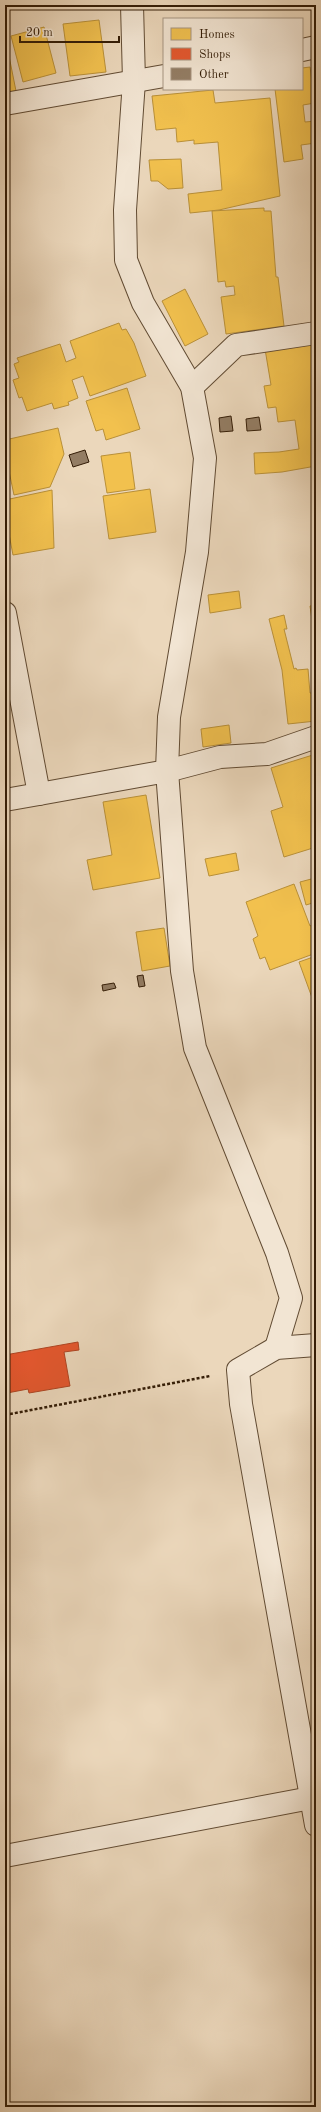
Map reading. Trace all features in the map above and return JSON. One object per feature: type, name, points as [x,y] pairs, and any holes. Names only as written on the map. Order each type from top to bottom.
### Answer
[{"type":"street","points":[[132,5],[134,81],[125,210],[126,260],[143,303],[192,387],[205,458],[197,552],[169,717],[167,771],[182,971],[195,1048],[277,1253],[291,1298],[276,1348]]},
{"type":"street","points":[[303,50],[316,47]]},
{"type":"street","points":[[5,104],[163,76]]},
{"type":"street","points":[[192,387],[236,346],[316,333]]},
{"type":"street","points":[[5,613],[39,794]]},
{"type":"street","points":[[5,800],[167,771],[220,757],[267,754],[316,737]]},
{"type":"street","points":[[316,1345],[276,1348],[238,1370],[241,1404],[314,1798],[316,1825]]},
{"type":"street","points":[[5,1856],[314,1798]]},
{"type":"path","points":[[5,1415],[238,1370]]},
{"type":"building: Homes","points":[[99,20],[106,72],[70,76],[63,24]]},
{"type":"building: Homes","points":[[44,27],[56,73],[23,82],[11,36]]},
{"type":"building: Homes","points":[[5,36],[16,91],[5,93]]},
{"type":"building: Homes","points":[[310,67],[315,103],[303,105],[305,122],[316,121],[316,143],[301,145],[303,159],[284,162],[275,90],[303,90],[303,68]]},
{"type":"building: Homes","points":[[213,90],[215,103],[270,98],[280,196],[219,210],[190,213],[188,194],[222,190],[218,142],[194,144],[194,140],[177,142],[176,128],[156,130],[152,96]]},
{"type":"building: Homes","points":[[181,159],[183,188],[168,189],[158,181],[151,181],[149,160]]},
{"type":"building: Homes","points":[[264,208],[264,211],[271,211],[276,277],[278,277],[284,326],[226,334],[221,297],[235,295],[234,286],[226,287],[225,281],[218,282],[212,211]]},
{"type":"building: Homes","points":[[185,289],[208,334],[185,346],[162,301]]},
{"type":"building: Homes","points":[[119,323],[122,330],[126,329],[134,343],[146,376],[90,396],[83,376],[72,380],[78,398],[68,402],[69,405],[54,409],[52,403],[27,411],[22,397],[19,398],[13,380],[19,378],[14,364],[19,362],[17,358],[60,344],[66,362],[76,358],[70,341]]},
{"type":"building: Homes","points":[[316,341],[316,466],[282,472],[255,474],[254,453],[279,452],[299,449],[295,420],[278,422],[276,407],[268,408],[264,386],[271,385],[265,349]]},
{"type":"building: Homes","points":[[127,388],[140,429],[106,440],[103,429],[96,431],[86,401]]},
{"type":"building: Homes","points":[[58,428],[64,454],[50,487],[14,495],[5,452],[5,440]]},
{"type":"building: Homes","points":[[130,452],[135,489],[107,493],[101,456]]},
{"type":"building: Homes","points":[[150,489],[156,532],[109,539],[103,496]]},
{"type":"building: Homes","points":[[52,490],[54,548],[13,555],[5,513],[5,500]]},
{"type":"building: Homes","points":[[239,591],[241,608],[210,613],[208,595]]},
{"type":"building: Homes","points":[[316,605],[316,648],[310,606]]},
{"type":"building: Homes","points":[[284,615],[287,629],[284,629],[294,669],[308,669],[310,693],[314,693],[316,721],[288,724],[282,670],[269,619]]},
{"type":"building: Homes","points":[[229,725],[231,743],[203,747],[201,729]]},
{"type":"building: Homes","points":[[316,754],[316,856],[313,848],[284,857],[271,811],[283,807],[271,768]]},
{"type":"building: Homes","points":[[146,795],[160,878],[93,890],[87,860],[112,855],[103,802]]},
{"type":"building: Homes","points":[[236,853],[239,870],[209,876],[205,859]]},
{"type":"building: Homes","points":[[315,878],[316,902],[306,905],[300,882]]},
{"type":"building: Homes","points":[[294,884],[310,926],[314,924],[316,930],[316,953],[270,970],[265,957],[260,959],[253,939],[258,936],[246,902]]},
{"type":"building: Homes","points":[[164,928],[170,966],[142,971],[136,932]]},
{"type":"building: Homes","points":[[316,956],[316,1003],[314,1003],[299,962]]},
{"type":"building: Shops","points":[[78,1342],[79,1350],[64,1352],[70,1386],[29,1393],[28,1389],[7,1393],[5,1355]]},
{"type":"building: Other","points":[[231,416],[233,431],[220,432],[219,418]]},
{"type":"building: Other","points":[[259,417],[261,430],[247,431],[246,419]]},
{"type":"building: Other","points":[[85,450],[89,462],[73,467],[69,455]]},
{"type":"building: Other","points":[[143,975],[145,986],[139,987],[137,976]]},
{"type":"building: Other","points":[[114,983],[116,988],[103,991],[102,985]]}]
